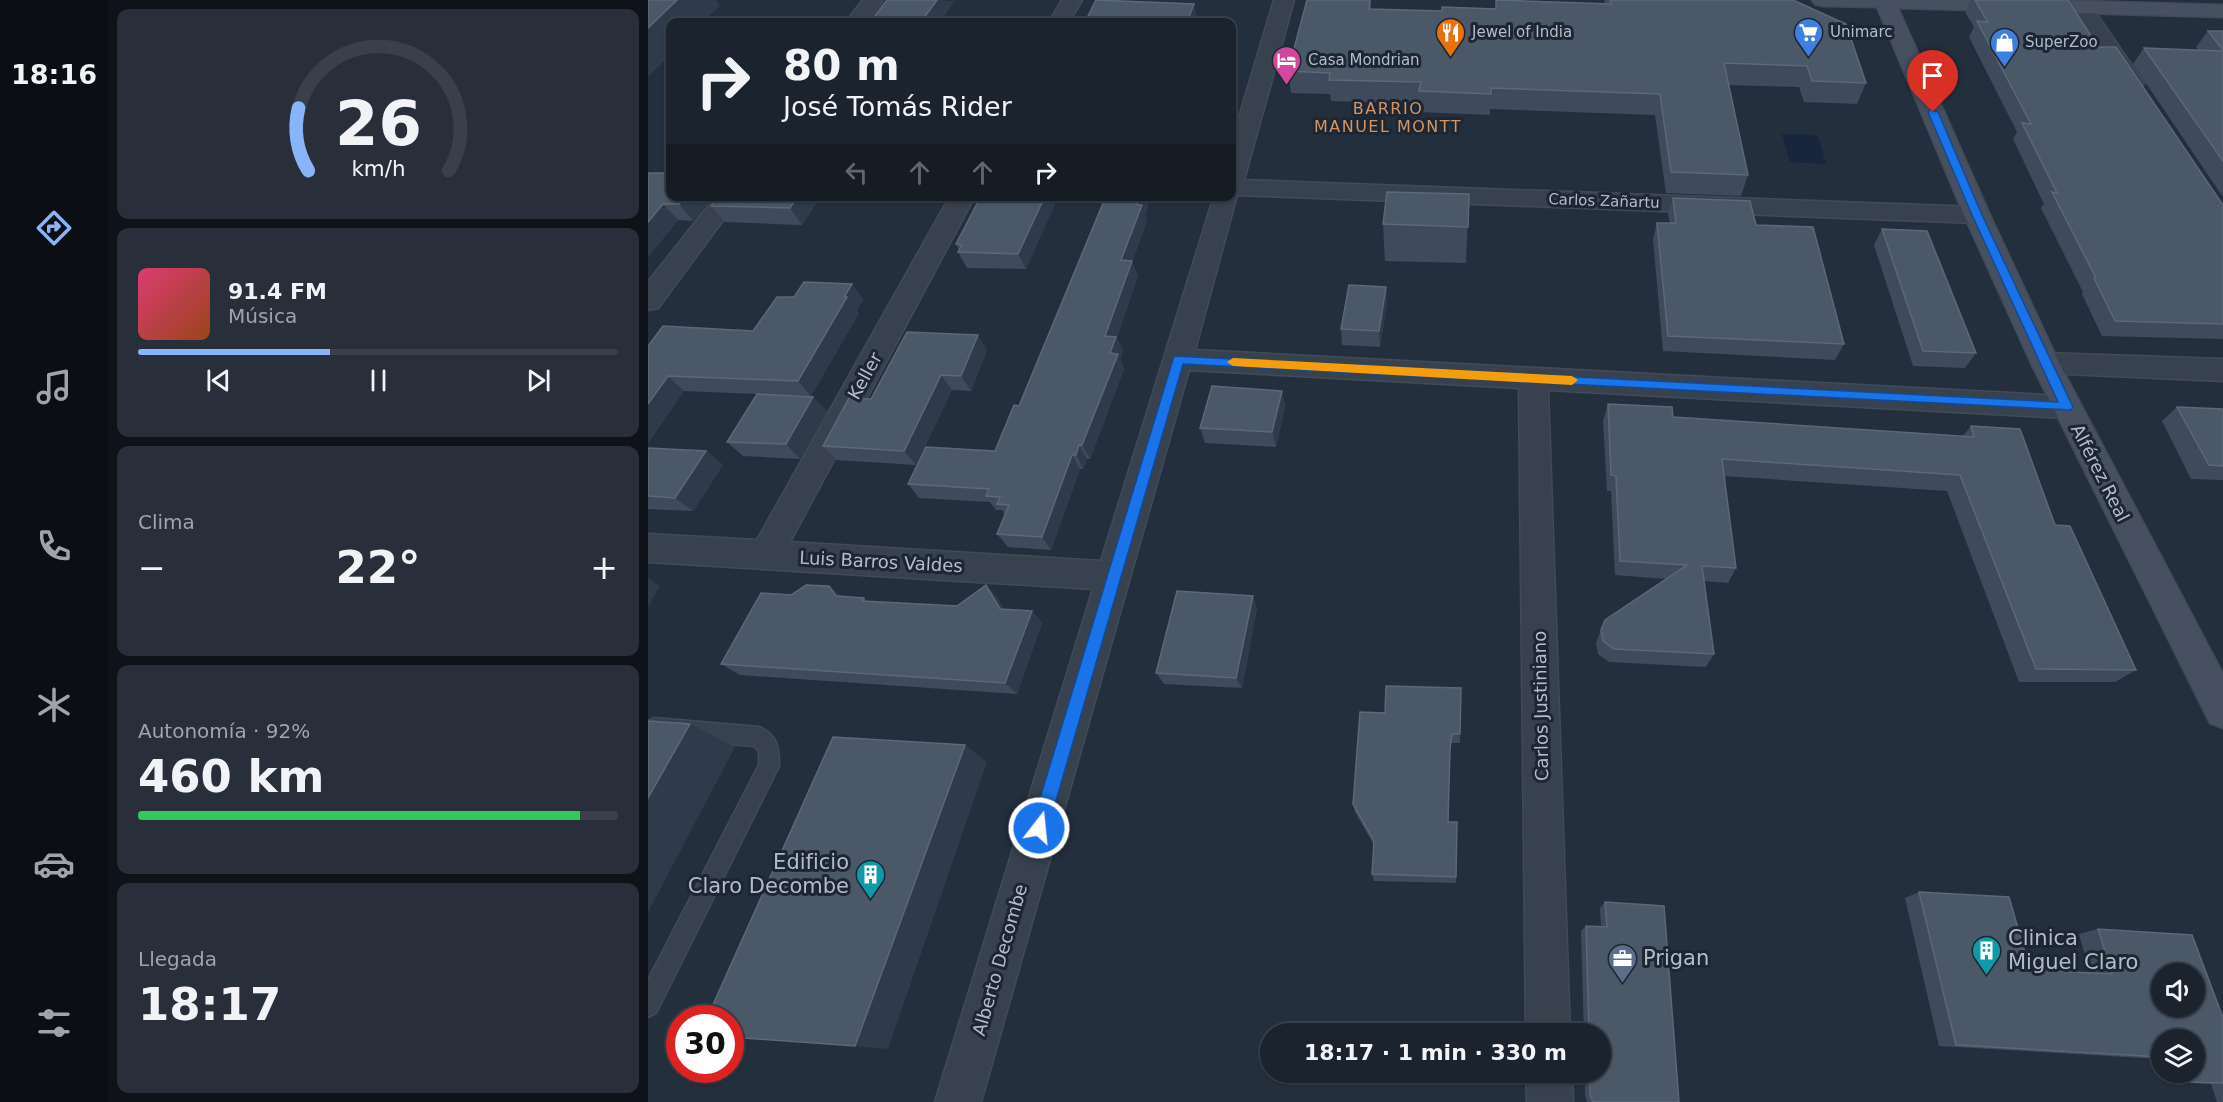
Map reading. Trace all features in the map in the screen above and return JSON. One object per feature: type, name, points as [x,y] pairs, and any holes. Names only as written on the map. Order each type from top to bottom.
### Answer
[{"type":"main road","points":[[1821,0],[2223,11]]},
{"type":"main road","name":"Alférez Real","points":[[1884,1],[1977,215],[2066,407],[2223,711]]},
{"type":"street","points":[[859,18],[873,0]]},
{"type":"street","points":[[1061,18],[1072,0]]},
{"type":"street","points":[[1236,165],[1284,0]]},
{"type":"street","points":[[2082,7],[2146,104]]},
{"type":"street","name":"Carlos Zañartu","points":[[1236,187],[1977,215]]},
{"type":"street","points":[[648,301],[725,201]]},
{"type":"street","name":"Keller","points":[[766,555],[960,201]]},
{"type":"street","name":"Alberto Decombe","points":[[958,1102],[1225,201]]},
{"type":"street","points":[[1178,359],[2066,407]]},
{"type":"street","points":[[2045,363],[2223,370]]},
{"type":"street","name":"Carlos Justiniano","points":[[1533,378],[1548,1023]]},
{"type":"street","name":"Luis Barros Valdes","points":[[648,548],[1114,576]]},
{"type":"street","points":[[1549,1083],[1550,1102]]},
{"type":"lane","points":[[648,731],[654,728],[759,737],[769,747],[769,766],[648,1005]]},
{"type":"water","points":[[1782,134],[1818,135],[1826,164],[1790,162]]},
{"type":"building","points":[[648,0],[677,0],[648,28]]},
{"type":"building","points":[[887,0],[937,0],[924,18],[873,18]]},
{"type":"building","points":[[1096,0],[1194,4],[1189,18],[1087,18]]},
{"type":"building","points":[[1307,0],[1370,0],[1369,9],[1442,11],[1442,7],[1496,9],[1496,0],[1611,4],[1610,0],[1793,0],[1846,24],[1866,83],[1812,81],[1807,66],[1724,63],[1748,175],[1671,172],[1660,94],[1491,88],[1491,94],[1419,91],[1421,82],[1329,80],[1330,73],[1288,71]]},
{"type":"building","points":[[1975,0],[2068,0],[2098,47],[2116,47],[2223,205],[2223,324],[2115,321],[2052,192],[2057,193],[2022,123],[2031,124],[1977,21],[1988,22]]},
{"type":"building","points":[[2208,31],[2223,31],[2223,50]]},
{"type":"building","points":[[2144,48],[2223,51],[2223,161]]},
{"type":"building","points":[[648,173],[666,173],[666,201],[682,201],[679,204],[663,204],[648,222]]},
{"type":"building","points":[[1387,192],[1469,194],[1468,227],[1383,224]]},
{"type":"building","points":[[1673,198],[1750,201],[1756,225],[1813,227],[1844,344],[1668,336],[1657,223],[1676,223]]},
{"type":"building","points":[[714,201],[795,201],[790,208],[711,206]]},
{"type":"building","points":[[978,201],[1043,201],[1018,254],[958,252],[962,245],[956,244]]},
{"type":"building","points":[[1104,201],[1138,201],[1137,205],[1142,205],[1121,260],[1132,261],[1105,336],[1116,337],[1110,353],[1118,354],[1082,445],[1079,445],[1076,455],[1072,455],[1042,537],[997,534],[1009,505],[997,504],[1000,497],[986,496],[989,489],[908,484],[926,447],[995,451],[1014,405],[1019,406]]},
{"type":"building","points":[[1882,229],[1927,231],[1976,353],[1923,351]]},
{"type":"building","points":[[804,282],[852,284],[844,297],[847,297],[798,381],[668,376],[648,404],[648,346],[663,326],[753,331],[777,297],[794,297]]},
{"type":"building","points":[[1349,285],[1386,287],[1379,331],[1341,329]]},
{"type":"building","points":[[907,332],[978,335],[961,376],[941,375],[904,451],[823,446],[849,398],[871,399]]},
{"type":"building","points":[[1212,386],[1282,391],[1272,432],[1200,428]]},
{"type":"building","points":[[757,394],[813,397],[786,444],[727,442]]},
{"type":"building","points":[[1608,404],[1672,407],[1673,417],[1974,437],[1971,426],[2020,429],[2055,525],[2070,526],[2136,670],[2036,669],[1960,475],[1722,459],[1736,568],[1702,566],[1714,654],[1614,649],[1603,641],[1601,630],[1605,620],[1687,565],[1620,561],[1616,476],[1611,475]]},
{"type":"building","points":[[2177,407],[2223,409],[2223,466],[2209,465]]},
{"type":"building","points":[[648,448],[706,451],[675,498],[648,496]]},
{"type":"building","points":[[806,585],[829,586],[836,596],[864,598],[863,601],[957,606],[986,585],[1000,609],[1032,611],[1005,683],[721,664],[761,593],[791,595]]},
{"type":"building","points":[[1177,591],[1253,596],[1236,678],[1156,673]]},
{"type":"building","points":[[1386,686],[1461,688],[1460,734],[1452,734],[1450,749],[1448,822],[1457,822],[1456,877],[1372,874],[1374,841],[1353,804],[1360,712],[1385,713]]},
{"type":"building","points":[[648,721],[690,724],[648,798]]},
{"type":"building","name":"Edificio Claro Decombe","points":[[833,737],[965,745],[855,1046],[744,1038],[744,1005],[713,1005]]},
{"type":"building","points":[[1919,892],[2009,897],[2030,970],[2112,974],[2098,929],[2192,935],[2202,963],[2151,963],[2151,1017],[2205,1017],[2205,970],[2223,1018],[2223,1083],[2205,1082],[2205,1029],[2151,1029],[2151,1056],[1956,1045]]},
{"type":"building","name":"Prigan","points":[[1605,902],[1664,906],[1679,1102],[1593,1102],[1590,1095],[1590,1083],[1611,1083],[1611,1023],[1589,1023],[1586,926],[1607,927]]},
{"type":"slow traffic","points":[[1233,362],[1572,380]]},
{"type":"place","name":"Jewel of India","points":[[1451,58]]},
{"type":"place","name":"Unimarc","points":[[1809,58]]},
{"type":"place","name":"SuperZoo","points":[[2004,68]]},
{"type":"place","name":"Casa Mondrian","points":[[1287,86]]},
{"type":"place","name":"Edificio Claro Decombe","points":[[870,900]]},
{"type":"place","name":"Clinica Miguel Claro","points":[[1987,976]]},
{"type":"place","name":"Prigan","points":[[1622,984]]},
{"type":"district","name":"BARRIO MANUEL MONTT","points":[[1388,117]]},
{"type":"route","points":[[1039,828],[1178,359],[2066,407],[1977,215],[1933,112]]}]
